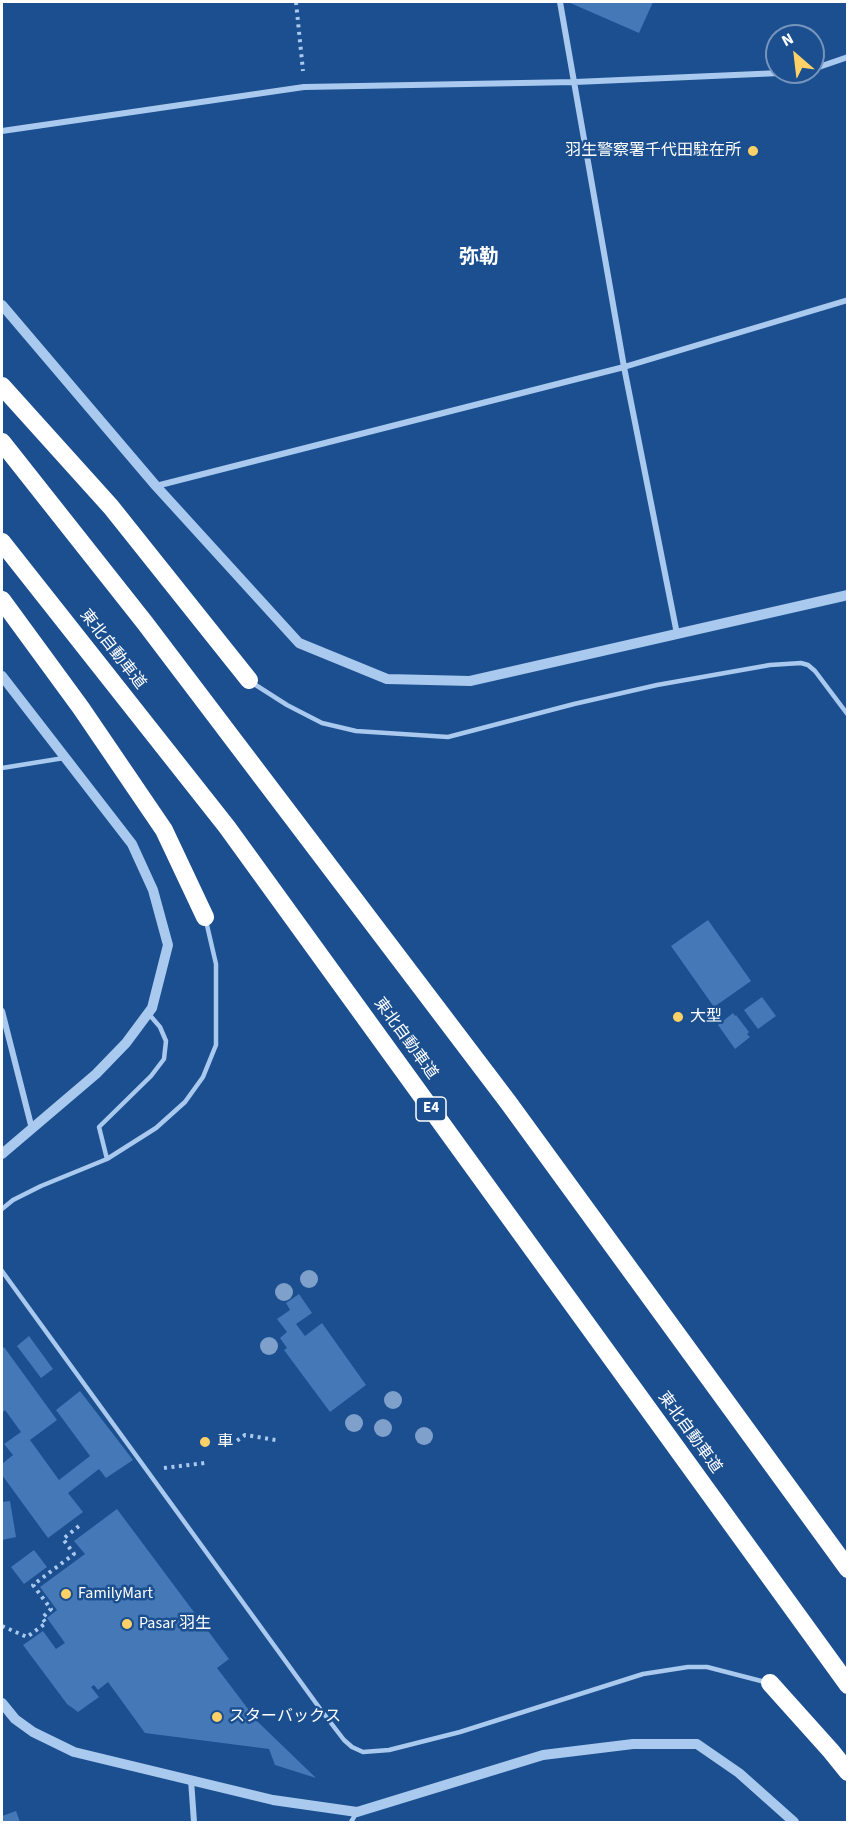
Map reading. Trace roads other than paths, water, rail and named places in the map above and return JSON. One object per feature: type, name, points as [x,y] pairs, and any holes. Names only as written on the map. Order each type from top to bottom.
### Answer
[{"type":"highway","points":[[2,386],[111,507],[249,680]]},
{"type":"highway","points":[[2,442],[145,623],[501,1092],[848,1569]]},
{"type":"highway","name":"東北自動車道","points":[[2,542],[227,827],[848,1685]]},
{"type":"highway","points":[[2,600],[81,708],[164,830],[205,917]]},
{"type":"highway","points":[[770,1683],[848,1772]]},
{"type":"street","points":[[560,2],[624,367],[677,634]]},
{"type":"street","points":[[825,65],[848,57]]},
{"type":"street","points":[[2,131],[304,87],[575,82],[765,74]]},
{"type":"street","points":[[156,486],[624,367],[848,300]]},
{"type":"street","points":[[2,305],[156,486],[299,643],[387,679],[470,681],[848,595]]},
{"type":"street","points":[[2,676],[132,844],[153,890],[168,945],[152,1008],[126,1043],[96,1074],[2,1154]]},
{"type":"street","points":[[2,1011],[32,1129]]},
{"type":"street","points":[[2,1703],[15,1719],[33,1732],[74,1752],[273,1800],[357,1812],[543,1755],[633,1744],[697,1744],[740,1773],[794,1822]]},
{"type":"street","points":[[191,1779],[194,1822]]},
{"type":"lane","points":[[249,680],[287,705],[322,723],[356,731],[448,737],[574,704],[657,686],[770,665],[801,663],[815,671],[848,715]]},
{"type":"lane","points":[[2,768],[65,758]]},
{"type":"lane","points":[[2,1209],[13,1200],[41,1186],[107,1159],[156,1128],[185,1101],[203,1077],[216,1045],[216,964],[205,917]]},
{"type":"lane","points":[[107,1159],[99,1127],[165,1059],[166,1041],[160,1027],[148,1012]]},
{"type":"lane","points":[[2,1271],[321,1710],[352,1747],[363,1752],[389,1750],[459,1732],[643,1674],[688,1667],[707,1667],[770,1683]]},
{"type":"lane","points":[[351,1822],[357,1812]]},
{"type":"place","name":"羽生警察署千代田駐在所","points":[[753,151]]},
{"type":"place","name":"大型","points":[[678,1017]]},
{"type":"place","name":"車","points":[[205,1442]]},
{"type":"place","name":"FamilyMart","points":[[66,1594]]},
{"type":"place","name":"Pasar 羽生","points":[[127,1624]]},
{"type":"place","name":"スターバックス","points":[[217,1717]]},
{"type":"district","name":"弥勒","points":[[479,259]]}]
